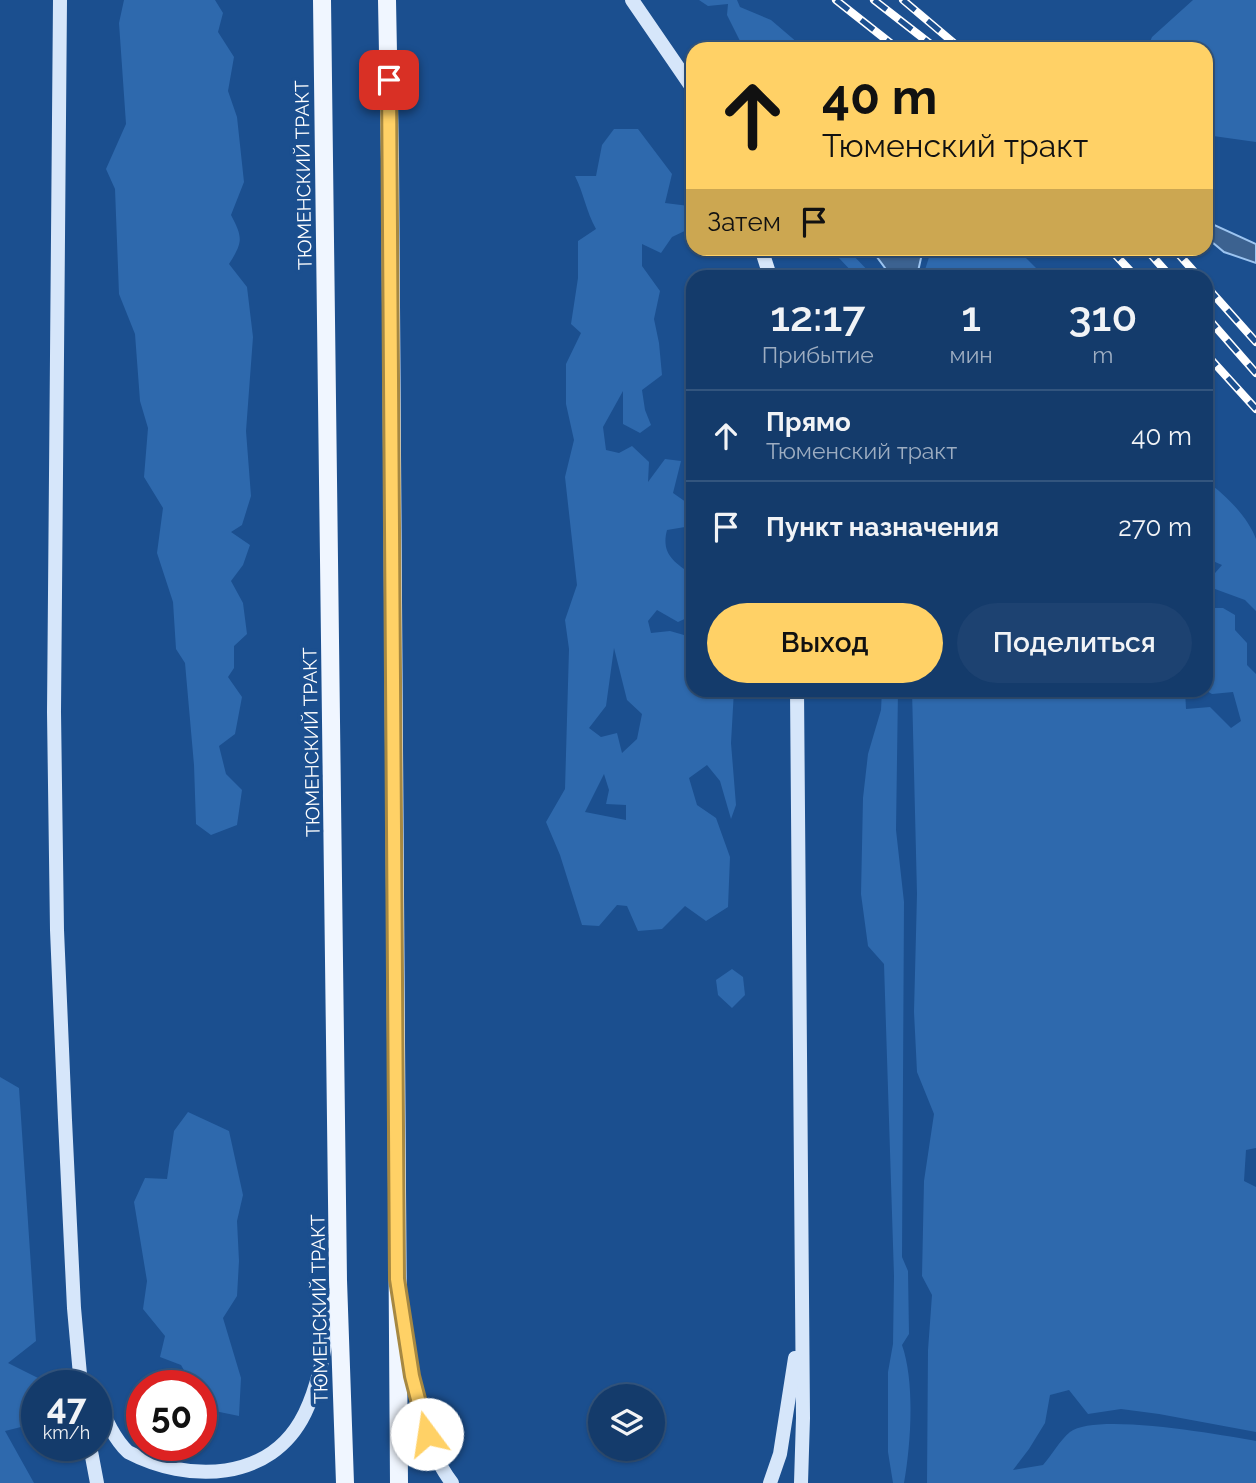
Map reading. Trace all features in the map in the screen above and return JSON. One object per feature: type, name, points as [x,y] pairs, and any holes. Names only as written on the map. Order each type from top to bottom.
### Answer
[{"type":"main road","points":[[60,0],[54,712],[57,930],[80,1370]]},
{"type":"main road","name":"ТЮМЕНСКИЙ ТРАКТ","points":[[322,0],[338,1280],[345,1483]]},
{"type":"main road","points":[[387,0],[399,1483]]},
{"type":"main road","points":[[632,0],[686,79]]},
{"type":"main road","points":[[797,697],[803,1418],[801,1483]]},
{"type":"main road","points":[[397,1279],[412,1376],[427,1434],[452,1483]]},
{"type":"main road","points":[[112,1429],[125,1450],[151,1470],[181,1481],[215,1482],[245,1473],[285,1443],[305,1413],[317,1381],[338,1280]]},
{"type":"main road","points":[[75,1308],[89,1370]]},
{"type":"main road","points":[[770,1483],[780,1454],[801,1319]]},
{"type":"main road","points":[[93,1461],[97,1483]]},
{"type":"shaded area","points":[[124,0],[215,0],[223,13],[218,32],[234,57],[228,91],[237,117],[244,182],[231,215],[240,240],[229,264],[247,287],[253,337],[246,431],[251,496],[242,525],[231,532],[250,545],[243,565],[231,581],[243,603],[247,634],[234,646],[234,668],[228,677],[242,697],[235,734],[219,746],[226,774],[242,790],[237,825],[211,835],[196,824],[185,663],[176,649],[173,602],[157,553],[163,508],[144,477],[148,428],[140,401],[135,334],[119,294],[115,189],[106,169],[126,124],[119,23]]},
{"type":"shaded area","points":[[699,0],[737,0],[740,7],[771,20],[797,42],[740,42],[727,15],[728,4],[708,6]]},
{"type":"shaded area","points":[[1193,0],[1256,0],[1256,142],[1213,136],[1213,42],[1150,42],[1152,37]]},
{"type":"shaded area","points":[[614,129],[638,129],[672,174],[665,203],[686,206],[686,230],[672,237],[661,253],[642,244],[642,266],[660,291],[654,319],[662,375],[642,390],[651,425],[640,433],[623,424],[623,391],[603,427],[606,450],[619,453],[632,446],[649,462],[648,482],[665,459],[681,461],[673,493],[686,502],[686,528],[667,530],[666,545],[674,561],[686,570],[686,618],[678,622],[657,610],[648,621],[651,633],[670,631],[686,636],[686,697],[734,697],[731,743],[736,805],[731,819],[720,781],[707,765],[689,778],[697,805],[716,818],[730,857],[728,907],[706,921],[685,906],[662,929],[638,931],[627,906],[617,905],[599,926],[582,925],[560,855],[546,822],[565,789],[569,649],[565,620],[577,585],[565,477],[574,440],[566,404],[566,364],[581,333],[571,324],[578,278],[578,241],[596,229],[575,176],[596,176],[602,145]],"holes":[[[614,648],[627,700],[642,714],[637,739],[622,753],[617,733],[601,737],[589,728],[606,706]],[[604,774],[609,790],[606,804],[626,805],[626,820],[585,812]]]},
{"type":"shaded area","points":[[1213,224],[1256,244],[1256,263],[1224,252],[1213,243]]},
{"type":"shaded area","points":[[854,256],[867,270],[850,270],[838,257]]},
{"type":"shaded area","points":[[876,256],[921,256],[918,270],[887,270]]},
{"type":"shaded area","points":[[929,256],[1024,256],[1038,270],[925,270]]},
{"type":"shaded area","points":[[1213,486],[1235,507],[1256,539],[1256,611],[1245,600],[1215,589],[1213,575],[1222,565],[1213,561]]},
{"type":"shaded area","points":[[1213,608],[1223,608],[1235,615],[1235,630],[1247,643],[1247,665],[1256,674],[1256,1148],[1246,1150],[1244,1181],[1256,1187],[1256,1432],[1121,1409],[1088,1414],[1069,1390],[1050,1395],[1045,1423],[1013,1470],[1043,1465],[1066,1435],[1084,1426],[1131,1424],[1256,1441],[1256,1483],[927,1483],[928,1350],[932,1295],[922,1276],[924,1181],[934,1114],[917,1072],[914,1012],[917,894],[912,697],[1185,697],[1186,709],[1210,707],[1231,728],[1241,721],[1233,692],[1213,694]]},
{"type":"shaded area","points":[[882,697],[898,697],[896,830],[904,902],[902,1257],[908,1271],[909,1334],[902,1345],[909,1377],[911,1413],[904,1483],[893,1483],[888,1452],[888,1372],[893,1344],[894,1276],[884,964],[868,946],[861,894],[863,798],[868,754],[881,710]]},
{"type":"shaded area","points":[[732,969],[743,977],[745,995],[732,1008],[718,995],[716,980]]},
{"type":"shaded area","points":[[0,1077],[19,1088],[36,1341],[8,1363],[22,1370],[21,1427],[5,1431],[34,1483],[0,1483]]},
{"type":"shaded area","points":[[188,1112],[229,1131],[243,1195],[237,1221],[237,1296],[223,1318],[241,1378],[239,1416],[217,1411],[217,1370],[184,1370],[181,1365],[160,1357],[165,1336],[143,1309],[147,1281],[134,1202],[145,1178],[167,1179],[174,1131]]},
{"type":"railway","points":[[836,0],[889,42]]},
{"type":"railway","points":[[874,0],[928,42]]},
{"type":"railway","points":[[903,0],[953,42]]},
{"type":"railway","points":[[1116,256],[1129,270]]},
{"type":"railway","points":[[1152,256],[1165,270]]},
{"type":"railway","points":[[1180,256],[1193,270]]},
{"type":"railway","points":[[1213,294],[1256,342]]},
{"type":"railway","points":[[1213,324],[1256,373]]},
{"type":"railway","points":[[1213,362],[1256,409]]},
{"type":"route","points":[[389,80],[397,1279],[412,1376],[427,1434]]}]
